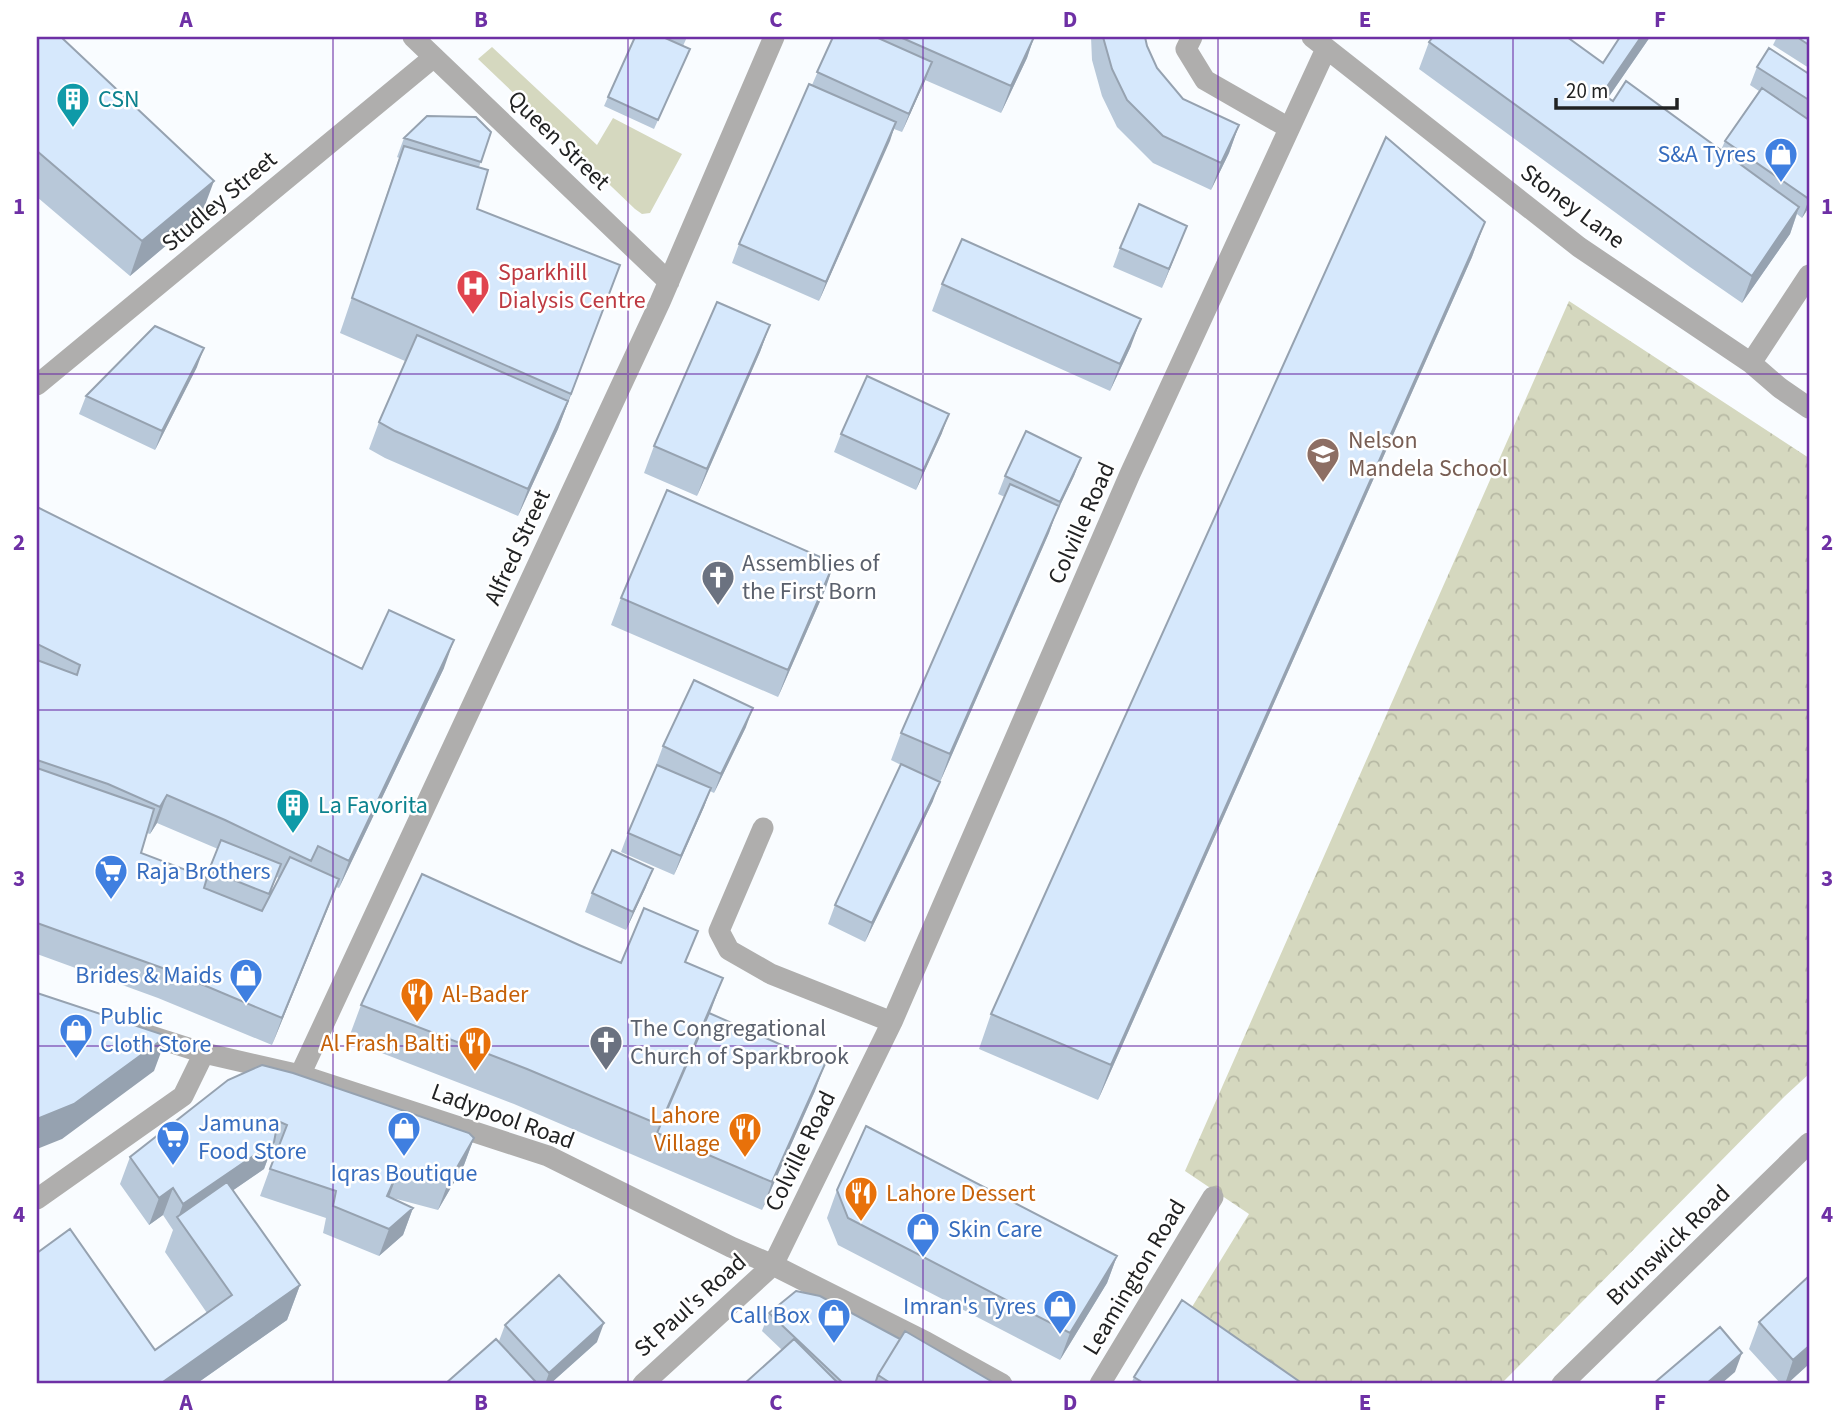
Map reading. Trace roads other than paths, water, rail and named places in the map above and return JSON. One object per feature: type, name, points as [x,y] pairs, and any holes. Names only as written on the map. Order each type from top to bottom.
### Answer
[{"type":"street","name":"Queen Street","points":[[413,37],[669,282]]},
{"type":"street","name":"Alfred Street","points":[[300,1075],[669,282],[774,37]]},
{"type":"street","points":[[1192,37],[1186,50],[1205,80],[1289,128]]},
{"type":"street","name":"Colville Road","points":[[773,1265],[891,1022],[1130,474],[1289,128],[1319,43]]},
{"type":"street","name":"Stoney Lane","points":[[1319,43],[1579,247],[1751,363],[1809,408]]},
{"type":"street","name":"Studley Street","points":[[37,385],[434,57]]},
{"type":"street","points":[[1751,363],[1809,275]]},
{"type":"street","points":[[719,931],[762,828]]},
{"type":"street","points":[[719,931],[729,950],[771,974],[891,1022]]},
{"type":"street","points":[[697,934],[719,931]]},
{"type":"street","name":"Ladypool Road","points":[[123,1027],[204,1054],[300,1075],[548,1156],[731,1247],[773,1265],[926,1342],[1002,1384]]},
{"type":"street","points":[[37,1199],[183,1096],[204,1054]]},
{"type":"street","name":"Brunswick Road","points":[[1562,1384],[1809,1143]]},
{"type":"street","name":"Leamington Road","points":[[1100,1384],[1213,1197]]},
{"type":"street","name":"St Paul's Road","points":[[643,1384],[773,1265]]},
{"type":"place","name":"CSN","points":[[73,129]]},
{"type":"place","name":"S&A Tyres","points":[[1781,184]]},
{"type":"place","name":"Sparkhill Dialysis Centre","points":[[473,316]]},
{"type":"place","name":"Nelson Mandela School","points":[[1323,484]]},
{"type":"place","name":"Assemblies of the First Born","points":[[718,607]]},
{"type":"place","name":"La Favorita","points":[[293,835]]},
{"type":"place","name":"Raja Brothers","points":[[111,901]]},
{"type":"place","name":"Brides & Maids","points":[[246,1005]]},
{"type":"place","name":"Al-Bader","points":[[417,1024]]},
{"type":"place","name":"Public Cloth Store","points":[[76,1060]]},
{"type":"place","name":"The Congregational Church of Sparkbrook","points":[[606,1072]]},
{"type":"place","name":"Al Frash Balti","points":[[475,1073]]},
{"type":"place","name":"Iqras Boutique","points":[[404,1158]]},
{"type":"place","name":"Lahore Village","points":[[745,1159]]},
{"type":"place","name":"Jamuna Food Store","points":[[173,1167]]},
{"type":"place","name":"Lahore Dessert","points":[[861,1223]]},
{"type":"place","name":"Skin Care","points":[[923,1259]]},
{"type":"place","name":"Imran's Tyres","points":[[1060,1336]]},
{"type":"place","name":"Call Box","points":[[834,1345]]}]
